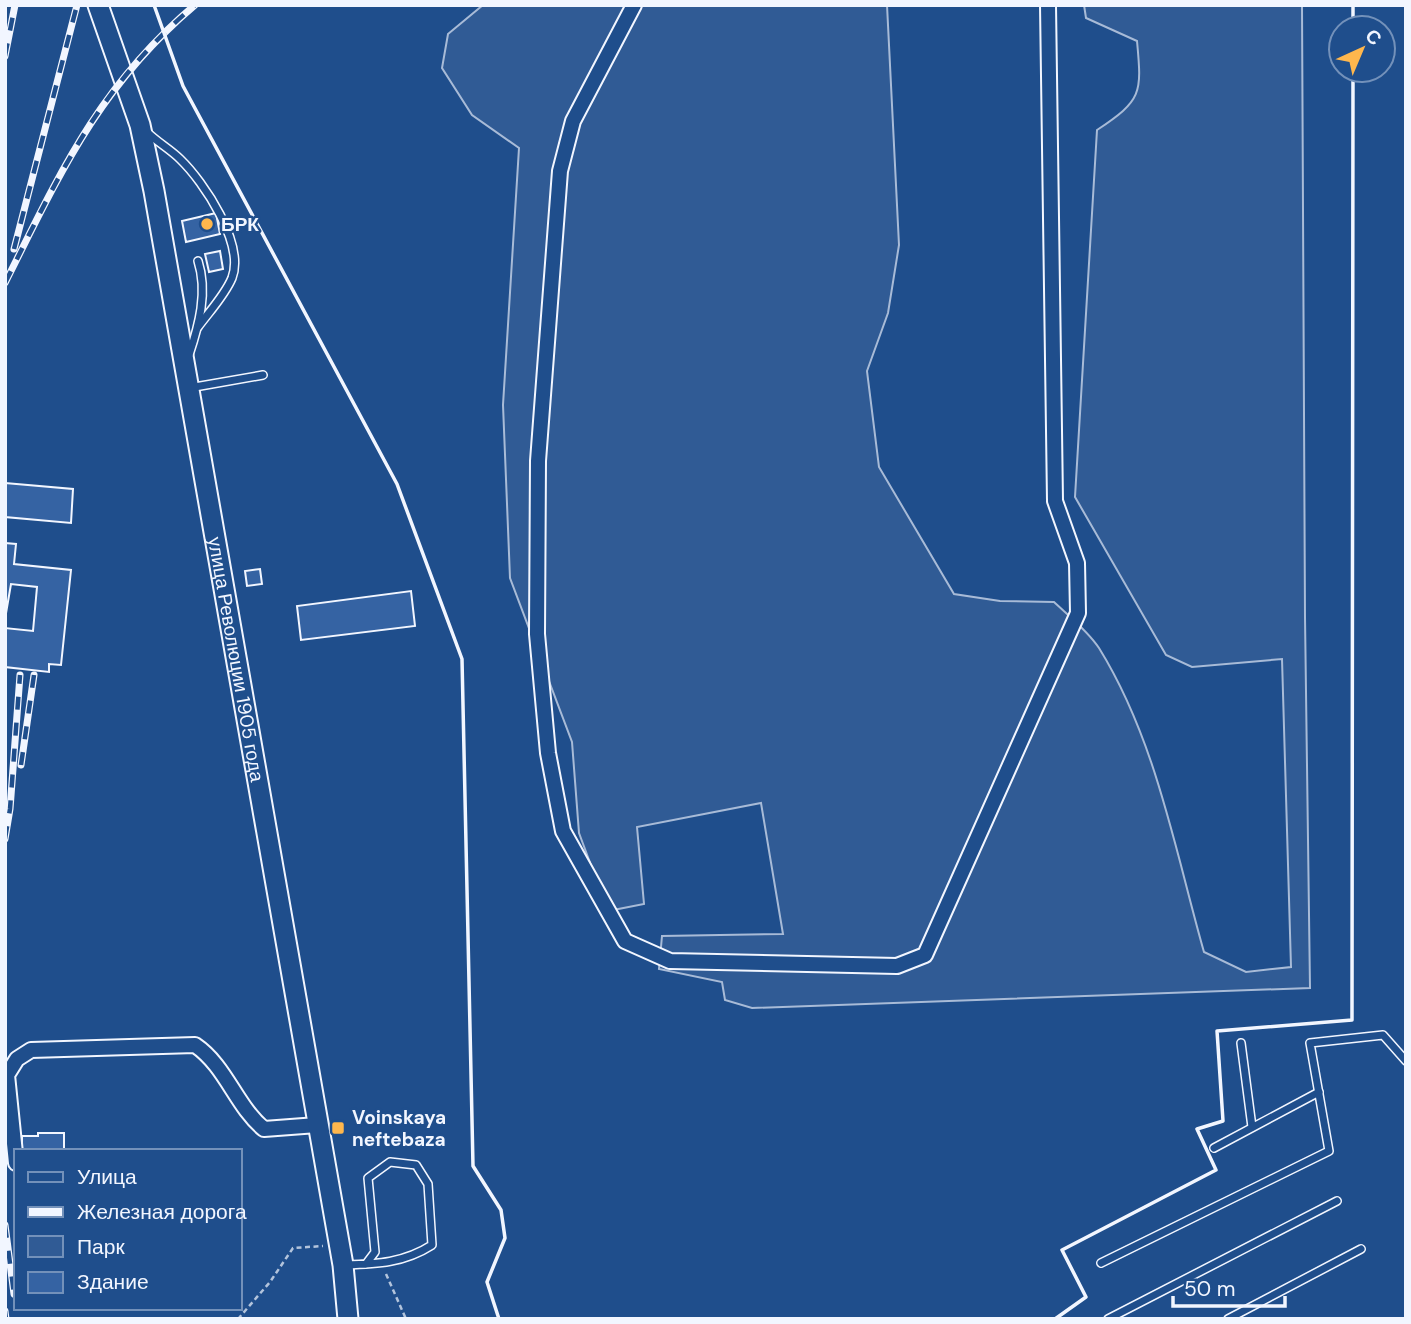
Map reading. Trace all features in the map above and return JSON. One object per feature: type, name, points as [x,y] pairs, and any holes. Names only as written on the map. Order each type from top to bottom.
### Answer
[{"type":"main road","name":"улица Революции 1905 года","points":[[97,5],[140,125],[343,1265],[348,1319]]},
{"type":"street","points":[[634,5],[573,121],[559,185],[538,461],[537,634],[548,753],[563,831],[625,941],[670,961],[897,966],[925,955],[1078,613],[1077,563],[1055,501],[1048,5]]},
{"type":"street","points":[[15,1149],[7,1074],[17,1059],[31,1050],[195,1045],[217,1066],[251,1118],[264,1129],[317,1125]]},
{"type":"lane","points":[[140,125],[182,161],[223,216],[235,265],[232,280],[198,327]]},
{"type":"lane","points":[[185,369],[198,327],[203,289],[198,261]]},
{"type":"lane","points":[[188,388],[263,374]]},
{"type":"lane","points":[[1101,1263],[1329,1151],[1310,1043],[1383,1035],[1406,1061]]},
{"type":"lane","points":[[1241,1043],[1252,1127]]},
{"type":"lane","points":[[1214,1148],[1319,1092]]},
{"type":"lane","points":[[343,1265],[366,1264],[382,1263],[411,1259],[432,1245],[428,1184],[416,1165],[390,1162],[368,1178],[375,1252],[366,1264]]},
{"type":"lane","points":[[1108,1319],[1337,1201]]},
{"type":"lane","points":[[1228,1319],[1361,1249]]},
{"type":"path","points":[[238,1319],[270,1282],[293,1248],[338,1245]]},
{"type":"path","points":[[382,1263],[406,1319]]},
{"type":"green space","points":[[483,5],[887,5],[899,245],[888,313],[867,371],[879,467],[954,594],[1000,601],[1054,602],[1095,642],[1119,683],[1150,758],[1204,952],[1246,972],[1291,967],[1282,659],[1192,667],[1166,655],[1075,497],[1097,130],[1131,103],[1136,94],[1139,73],[1137,41],[1086,18],[1084,5],[1302,5],[1310,988],[752,1008],[725,1000],[722,982],[659,969],[662,936],[783,934],[761,803],[637,827],[644,904],[608,911],[579,833],[572,742],[510,578],[503,405],[519,148],[472,115],[442,68],[448,34]]},
{"type":"building","points":[[216,213],[220,234],[186,242],[182,221]]},
{"type":"building","points":[[220,251],[223,269],[209,272],[205,254]]},
{"type":"building","points":[[5,483],[73,489],[71,523],[5,517]]},
{"type":"building","points":[[5,543],[16,544],[14,564],[71,570],[61,665],[49,664],[49,672],[5,667],[5,628],[33,631],[37,587],[11,584],[5,619]]},
{"type":"building","points":[[260,569],[262,584],[247,586],[245,571]]},
{"type":"building","points":[[411,591],[415,626],[301,640],[297,606]]},
{"type":"building","points":[[38,1133],[64,1133],[64,1149],[22,1149],[22,1136],[38,1136]]},
{"type":"railway","points":[[5,56],[15,5]]},
{"type":"railway","points":[[14,249],[77,5]]},
{"type":"railway","points":[[5,283],[64,168],[107,100],[133,67],[195,5]]},
{"type":"railway","points":[[5,839],[10,809],[20,675]]},
{"type":"railway","points":[[21,765],[34,675]]},
{"type":"railway","points":[[5,1225],[14,1294]]},
{"type":"railway","points":[[5,1311],[6,1319]]},
{"type":"wall","points":[[154,5],[183,86],[397,484],[462,659],[473,1166],[501,1210],[505,1238],[487,1282],[499,1319]]},
{"type":"wall","points":[[1353,5],[1353,14]]},
{"type":"wall","points":[[1055,1319],[1086,1297],[1062,1250],[1216,1170],[1197,1129],[1223,1121],[1217,1031],[1352,1020],[1353,84]]},
{"type":"place","name":"БРК","points":[[207,224]]},
{"type":"place","name":"Voinskaya neftebaza","points":[[338,1128]]}]
